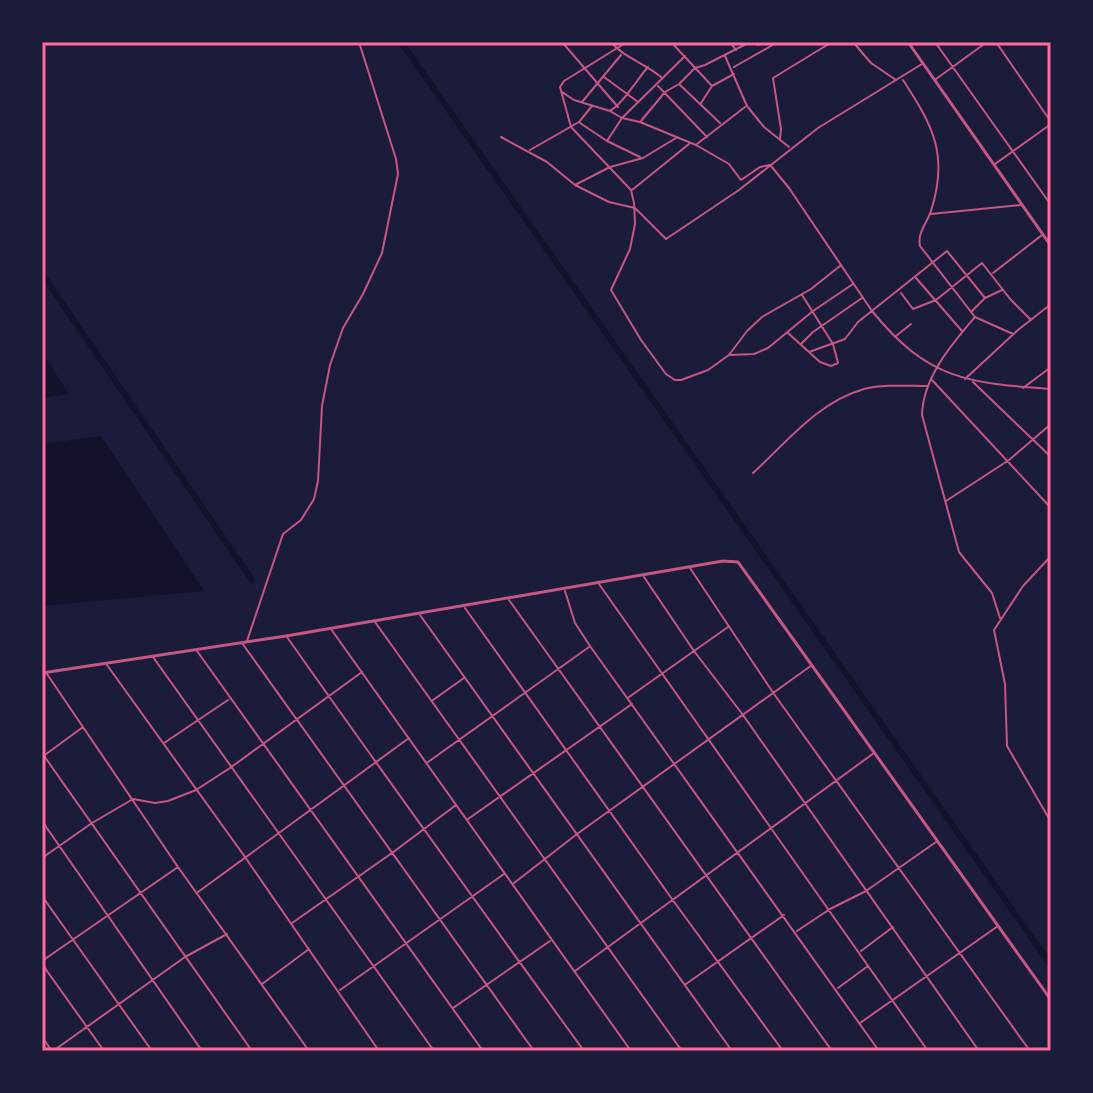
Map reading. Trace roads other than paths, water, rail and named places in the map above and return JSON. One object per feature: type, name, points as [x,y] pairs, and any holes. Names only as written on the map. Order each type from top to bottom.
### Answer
[{"type":"street","points":[[244,643],[283,534],[301,520],[314,499],[318,481],[322,406],[330,365],[343,328],[382,253],[395,197],[396,159],[359,42]]},
{"type":"street","points":[[562,42],[618,107]]},
{"type":"street","points":[[611,42],[622,54],[649,66],[662,78]]},
{"type":"street","points":[[627,42],[564,81],[561,92],[571,127],[631,190],[635,208],[630,249],[611,290],[666,374],[675,380],[699,374],[729,355],[762,317],[802,295],[840,266]]},
{"type":"street","points":[[671,42],[712,86]]},
{"type":"street","points":[[730,42],[736,50]]},
{"type":"street","points":[[640,122],[665,92],[679,84],[695,68],[752,42],[758,45],[764,42]]},
{"type":"street","points":[[732,68],[777,42]]},
{"type":"street","points":[[780,140],[773,78],[832,42]]},
{"type":"street","points":[[853,42],[871,63],[897,81]]},
{"type":"street","points":[[908,42],[1051,246]]},
{"type":"street","points":[[935,42],[1051,205]]},
{"type":"street","points":[[935,80],[987,42]]},
{"type":"street","points":[[995,164],[1051,123],[996,42]]},
{"type":"street","points":[[582,102],[622,54]]},
{"type":"street","points":[[724,55],[747,106],[764,127],[791,149]]},
{"type":"street","points":[[607,141],[622,118],[685,56]]},
{"type":"street","points":[[501,137],[527,151],[575,185],[609,202],[635,208],[666,239],[829,122],[923,64]]},
{"type":"street","points":[[610,111],[618,107],[649,66]]},
{"type":"street","points":[[700,104],[712,86],[734,74]]},
{"type":"street","points":[[604,77],[639,102]]},
{"type":"street","points":[[902,78],[930,123],[940,157],[938,186],[918,241],[975,317],[1013,334]]},
{"type":"street","points":[[679,84],[721,124]]},
{"type":"street","points":[[656,85],[707,137]]},
{"type":"street","points":[[561,92],[567,97],[696,145],[729,164],[741,180],[760,167],[771,165]]},
{"type":"street","points":[[527,151],[579,122],[593,105]]},
{"type":"street","points":[[696,145],[747,106]]},
{"type":"street","points":[[579,122],[607,141],[643,158]]},
{"type":"street","points":[[575,185],[610,167],[643,158],[677,137]]},
{"type":"street","points":[[631,190],[690,143]]},
{"type":"street","points":[[771,165],[872,311],[895,336],[936,369],[972,381],[1051,389]]},
{"type":"street","points":[[930,214],[1022,205]]},
{"type":"street","points":[[991,274],[1043,234]]},
{"type":"street","points":[[809,352],[849,336],[856,324],[948,251],[985,298]]},
{"type":"street","points":[[899,291],[913,309],[936,300],[981,263],[1031,320]]},
{"type":"street","points":[[916,277],[962,332]]},
{"type":"street","points":[[729,355],[760,352],[853,284]]},
{"type":"street","points":[[971,312],[985,298],[1003,290]]},
{"type":"street","points":[[787,332],[823,364],[836,365],[838,361],[833,344],[802,295]]},
{"type":"street","points":[[801,344],[863,298]]},
{"type":"street","points":[[965,379],[1051,304]]},
{"type":"street","points":[[975,317],[931,378],[922,415],[959,552],[992,593],[1000,618]]},
{"type":"street","points":[[895,336],[911,324]]},
{"type":"street","points":[[1023,388],[1051,367]]},
{"type":"street","points":[[931,378],[1051,508]]},
{"type":"street","points":[[972,381],[1051,457]]},
{"type":"street","points":[[753,473],[806,420],[857,392],[893,385],[928,386]]},
{"type":"street","points":[[944,502],[1009,460],[1051,424]]},
{"type":"street","points":[[1051,556],[1023,586],[994,630],[1005,684],[1007,746],[1051,822]]},
{"type":"street","points":[[309,1051],[44,672],[375,622],[723,561],[738,562],[1051,1000]]},
{"type":"street","points":[[689,567],[774,694],[1030,1051]]},
{"type":"street","points":[[643,576],[929,976],[979,1051]]},
{"type":"street","points":[[598,583],[928,1051]]},
{"type":"street","points":[[564,590],[575,623],[590,646],[837,988],[879,1051]]},
{"type":"street","points":[[509,599],[832,1051]]},
{"type":"street","points":[[465,607],[783,1051]]},
{"type":"street","points":[[419,614],[732,1051]]},
{"type":"street","points":[[375,622],[682,1051]]},
{"type":"street","points":[[628,697],[728,627]]},
{"type":"street","points":[[330,628],[631,1051]]},
{"type":"street","points":[[286,636],[584,1051]]},
{"type":"street","points":[[244,643],[438,921],[534,1051]]},
{"type":"street","points":[[427,762],[590,646]]},
{"type":"street","points":[[196,650],[483,1051]]},
{"type":"street","points":[[153,656],[434,1051]]},
{"type":"street","points":[[106,664],[379,1051]]},
{"type":"street","points":[[513,884],[577,834],[813,665]]},
{"type":"street","points":[[42,858],[133,799],[155,803],[196,790],[362,672]]},
{"type":"street","points":[[432,700],[465,677]]},
{"type":"street","points":[[163,744],[230,699]]},
{"type":"street","points":[[467,819],[632,704]]},
{"type":"street","points":[[84,727],[43,755],[252,1051]]},
{"type":"street","points":[[197,893],[409,738]]},
{"type":"street","points":[[574,971],[875,753]]},
{"type":"street","points":[[291,924],[456,805]]},
{"type":"street","points":[[42,821],[202,1051]]},
{"type":"street","points":[[796,932],[830,909],[866,891],[938,841]]},
{"type":"street","points":[[104,1051],[42,963],[178,867]]},
{"type":"street","points":[[339,991],[505,873]]},
{"type":"street","points":[[42,896],[152,1051]]},
{"type":"street","points":[[685,984],[784,915]]},
{"type":"street","points":[[859,1023],[998,926]]},
{"type":"street","points":[[860,952],[893,927]]},
{"type":"street","points":[[42,1037],[53,1051],[185,957],[227,934]]},
{"type":"street","points":[[452,1008],[551,940]]},
{"type":"street","points":[[261,985],[309,949]]},
{"type":"street","points":[[837,988],[869,965]]},
{"type":"waterway","points":[[401,42],[1051,965]]},
{"type":"waterway","points":[[42,274],[252,580]]}]
